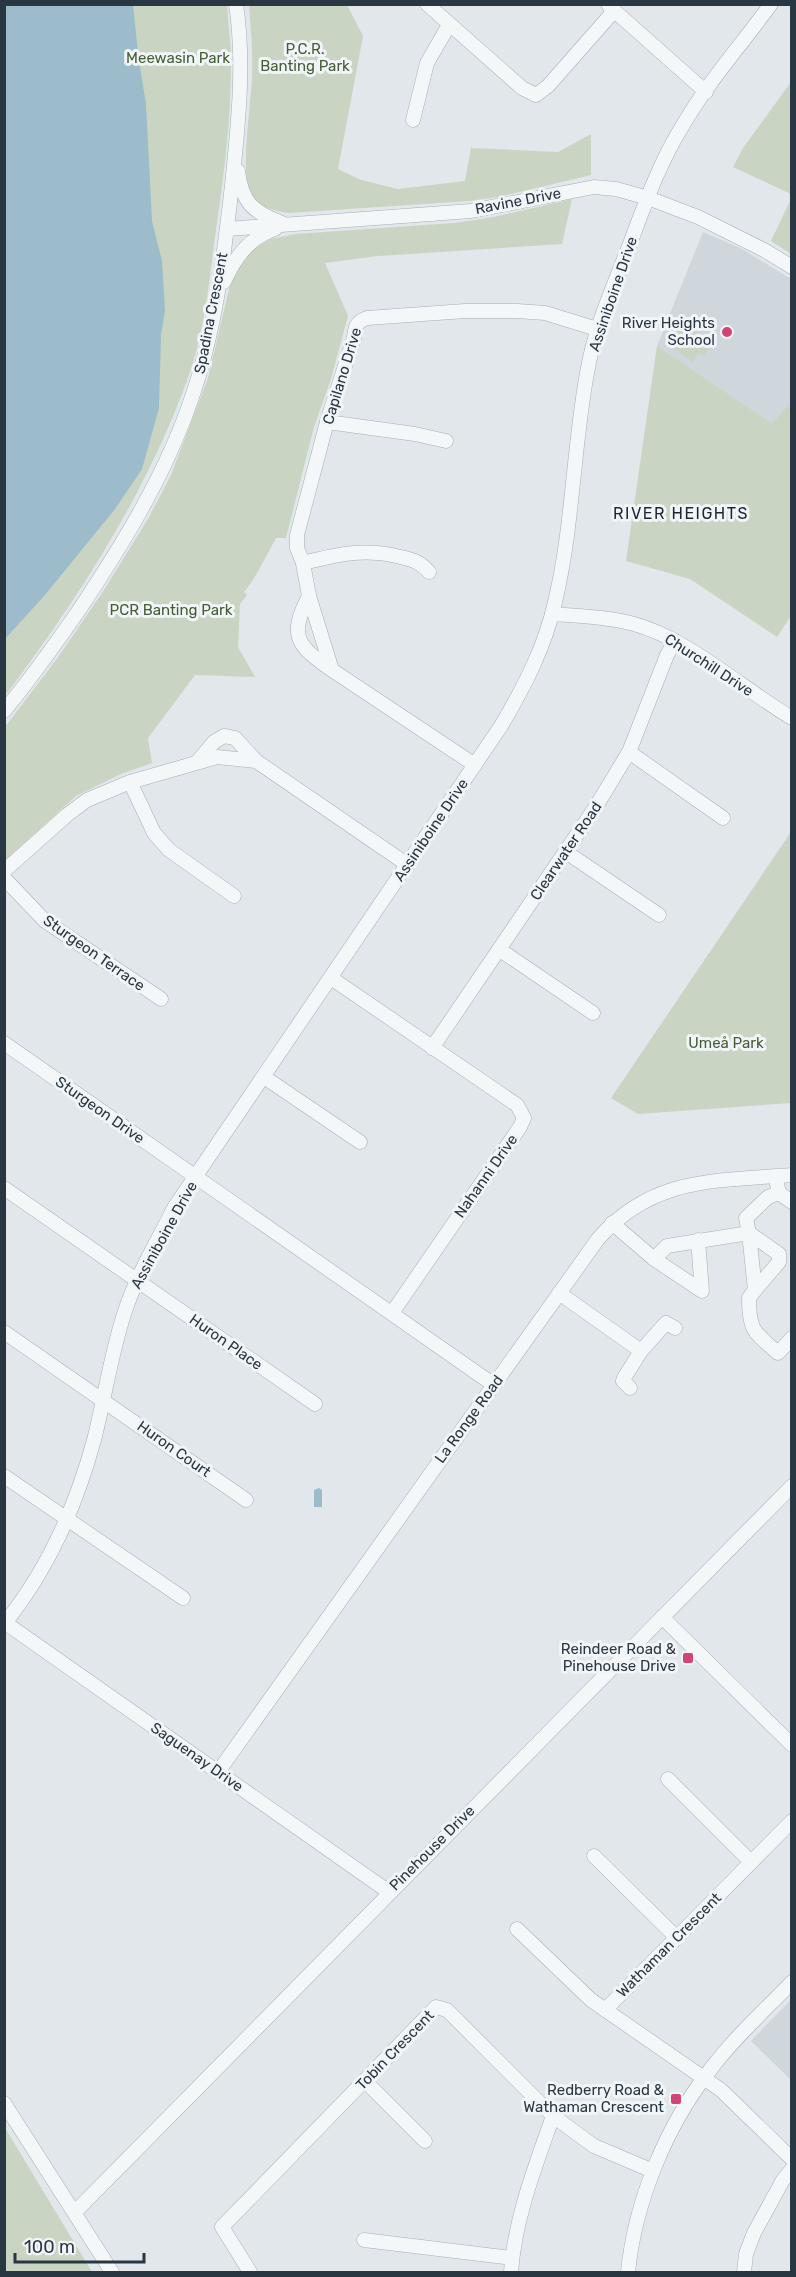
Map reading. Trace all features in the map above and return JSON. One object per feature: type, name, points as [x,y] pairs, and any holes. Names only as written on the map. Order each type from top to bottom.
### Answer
[{"type":"street","name":"Spadina Crescent","points":[[4,711],[51,651],[97,583],[169,457],[194,392],[218,294],[236,148],[240,65],[236,4]]},
{"type":"street","points":[[427,4],[522,88],[536,94],[548,86],[611,8],[706,92]]},
{"type":"street","name":"Assiniboine Drive","points":[[5,1623],[39,1574],[67,1518],[86,1464],[103,1399],[113,1348],[137,1280],[174,1208],[475,765],[526,682],[552,614],[566,544],[587,373],[597,329],[648,198],[683,124],[771,4]]},
{"type":"street","points":[[413,120],[427,63],[449,25]]},
{"type":"street","points":[[236,148],[240,186],[247,201],[262,215],[287,225]]},
{"type":"street","name":"Ravine Drive","points":[[227,229],[471,211],[594,187],[616,189],[648,198],[726,229],[792,267]]},
{"type":"street","points":[[218,294],[230,268],[246,246],[266,232],[287,225]]},
{"type":"street","name":"Capilano Drive","points":[[332,670],[309,596],[303,563],[297,548],[297,535],[327,422],[359,321],[367,318],[465,311],[517,311],[545,313],[597,329]]},
{"type":"street","points":[[327,422],[415,434],[446,441]]},
{"type":"street","points":[[303,563],[342,553],[381,552],[419,562],[429,572]]},
{"type":"street","points":[[309,596],[299,614],[297,631],[301,643],[312,656],[475,765]]},
{"type":"street","name":"Churchill Drive","points":[[552,614],[636,624],[675,641],[792,718]]},
{"type":"street","name":"Clearwater Road","points":[[432,1048],[566,852],[629,752],[667,655],[675,641]]},
{"type":"street","points":[[198,762],[214,742],[224,736],[235,738],[256,762],[408,865]]},
{"type":"street","points":[[629,752],[723,818]]},
{"type":"street","points":[[4,871],[87,800],[130,782],[217,757],[256,762]]},
{"type":"street","points":[[130,782],[154,833],[169,850],[234,896]]},
{"type":"street","points":[[566,852],[659,915]]},
{"type":"street","name":"Sturgeon Terrace","points":[[4,878],[45,921],[161,999]]},
{"type":"street","points":[[500,950],[593,1013]]},
{"type":"street","name":"Nahanni Drive","points":[[331,978],[517,1105],[524,1118],[392,1313]]},
{"type":"street","name":"Sturgeon Drive","points":[[4,1043],[195,1176]]},
{"type":"street","points":[[264,1077],[360,1142]]},
{"type":"street","name":"La Ronge Road","points":[[218,1772],[559,1293],[612,1223],[652,1196],[663,1192],[690,1185],[792,1175]]},
{"type":"street","points":[[195,1176],[494,1385]]},
{"type":"street","points":[[776,1176],[779,1193],[792,1202]]},
{"type":"street","name":"Huron Place","points":[[4,1188],[315,1404]]},
{"type":"street","points":[[755,1290],[746,1218],[768,1197],[779,1193]]},
{"type":"street","points":[[612,1223],[654,1259],[702,1291],[698,1240]]},
{"type":"street","points":[[654,1259],[668,1246],[749,1233],[779,1254],[779,1262],[749,1298],[749,1319],[754,1332],[778,1353],[792,1338]]},
{"type":"street","points":[[559,1293],[641,1351]]},
{"type":"street","points":[[630,1388],[623,1381],[641,1351],[666,1323],[675,1328]]},
{"type":"street","name":"Huron Court","points":[[4,1332],[246,1500]]},
{"type":"street","points":[[4,1476],[183,1598]]},
{"type":"street","name":"Pinehouse Drive","points":[[75,2212],[792,1486]]},
{"type":"street","points":[[662,1617],[792,1745]]},
{"type":"street","name":"Saguenay Drive","points":[[5,1623],[389,1892]]},
{"type":"street","points":[[668,1779],[751,1862]]},
{"type":"street","name":"Wathaman Crescent","points":[[792,1821],[606,2010],[721,2090],[792,2159]]},
{"type":"street","points":[[594,1856],[676,1937]]},
{"type":"street","points":[[517,1929],[591,2000],[606,2010]]},
{"type":"street","points":[[628,2272],[639,2217],[653,2171],[682,2113],[704,2078],[729,2046],[792,1982]]},
{"type":"street","name":"Tobin Crescent","points":[[250,2272],[222,2227],[436,2007],[447,2010],[554,2116],[594,2146],[653,2171]]},
{"type":"street","points":[[365,2081],[425,2141]]},
{"type":"street","points":[[4,2103],[112,2272]]},
{"type":"street","points":[[511,2272],[512,2258],[531,2175],[554,2116]]},
{"type":"street","points":[[744,2272],[746,2254],[754,2233],[783,2180],[792,2169]]},
{"type":"street","points":[[364,2240],[512,2258]]},
{"type":"shaded area","name":"River Heights School","points":[[703,232],[742,249],[791,279],[791,402],[772,423],[657,346]]},
{"type":"shaded area","points":[[791,2000],[791,2080],[751,2041]]},
{"type":"green space","name":"Meewasin Park","points":[[118,5],[227,5],[231,54],[228,126],[206,308],[191,369],[155,456],[134,498],[86,580],[5,696],[5,634]]},
{"type":"green space","name":"P.C.R. Banting Park","points":[[249,5],[347,5],[363,36],[338,169],[361,180],[398,189],[465,181],[471,148],[558,152],[591,134],[591,175],[498,197],[469,201],[289,213],[265,206],[255,199],[247,179],[246,151],[252,69]]},
{"type":"green space","points":[[791,82],[791,194],[733,167],[743,148]]},
{"type":"green space","name":"PCR Banting Park","points":[[572,199],[562,244],[378,256],[325,263],[348,316],[331,379],[314,427],[286,538],[276,538],[244,592],[247,595],[240,604],[238,647],[255,677],[195,675],[148,738],[152,763],[121,774],[76,796],[5,860],[5,727],[59,656],[104,590],[148,519],[171,475],[208,378],[230,285],[237,268],[248,252],[271,239],[296,234],[454,223],[494,217]]},
{"type":"green space","points":[[791,199],[791,254],[771,241]]},
{"type":"green space","points":[[681,323],[712,344],[704,356],[698,353],[693,362],[665,342],[668,333],[672,335]]},
{"type":"green space","points":[[657,346],[772,423],[791,402],[791,616],[777,637],[690,579],[626,561]]},
{"type":"green space","name":"Umeå Park","points":[[791,832],[791,1103],[638,1114],[611,1098]]},
{"type":"green space","points":[[5,2128],[92,2272],[5,2272]]},
{"type":"water","points":[[5,4],[133,5],[146,104],[152,221],[162,261],[165,311],[161,335],[159,408],[142,469],[115,509],[45,595],[5,639]]},
{"type":"water","points":[[319,1488],[322,1490],[322,1507],[314,1507],[314,1490]]},
{"type":"place","name":"River Heights School","points":[[727,332]]},
{"type":"place","name":"Reindeer Road & Pinehouse Drive","points":[[688,1658]]},
{"type":"place","name":"Redberry Road & Wathaman Crescent","points":[[676,2099]]},
{"type":"district","name":"RIVER HEIGHTS","points":[[681,513]]}]
